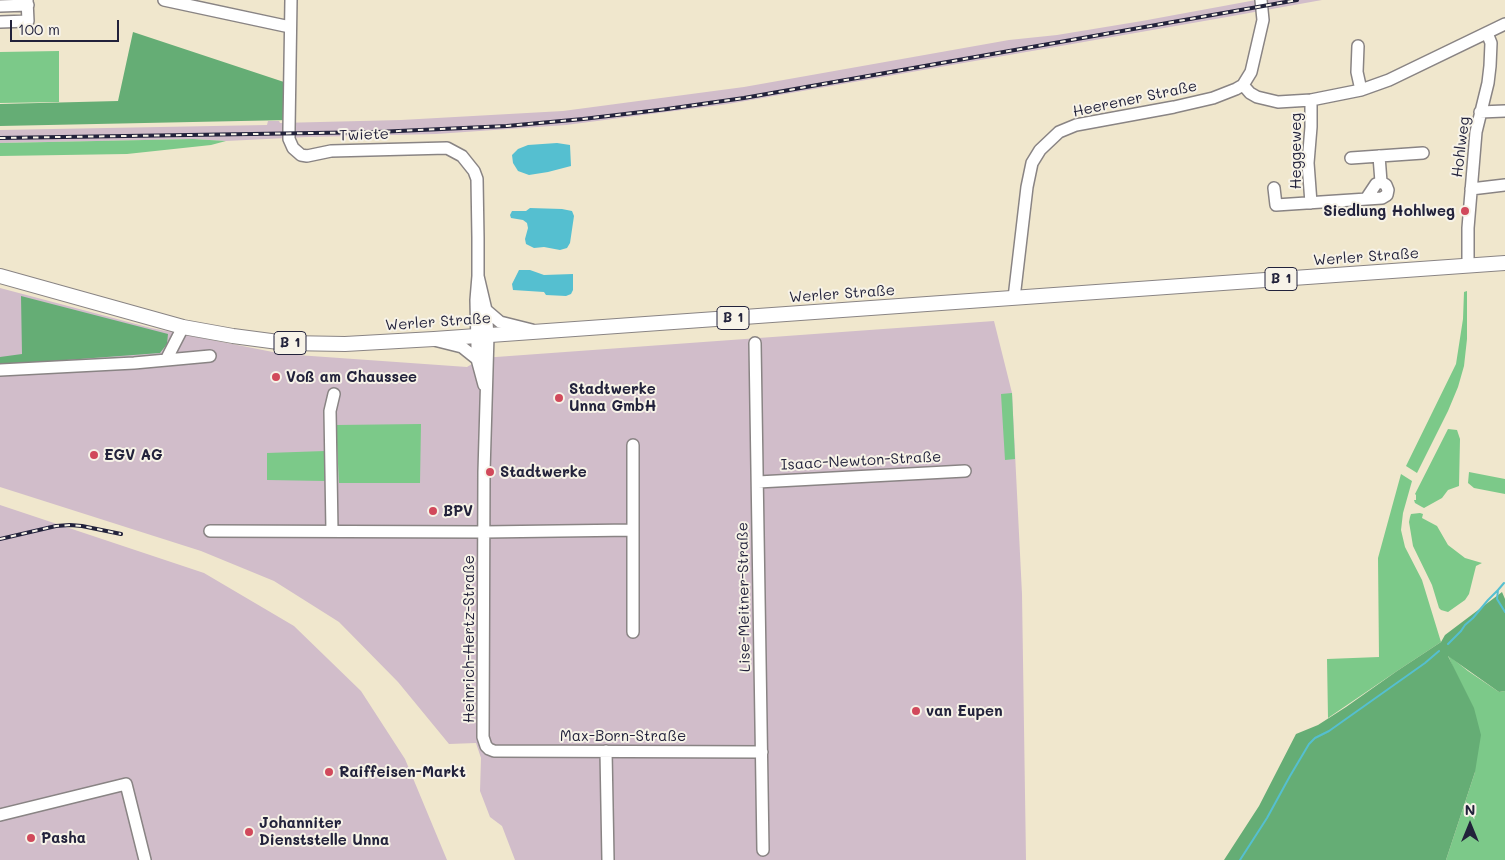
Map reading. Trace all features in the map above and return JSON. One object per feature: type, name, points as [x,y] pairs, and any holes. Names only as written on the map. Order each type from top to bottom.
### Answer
[{"type":"main road","name":"Werler Straße","points":[[0,276],[183,327],[295,344],[345,344],[434,340],[536,331],[1505,263]]},
{"type":"street","name":"Twiete","points":[[291,0],[288,129],[292,148],[301,155],[307,156],[331,151],[447,148],[462,156],[474,171],[477,179],[478,276],[476,300],[482,336]]},
{"type":"street","points":[[1261,0],[1263,20],[1251,72],[1243,85],[1250,93],[1257,97],[1278,102],[1311,100],[1360,90],[1389,80],[1505,24]]},
{"type":"street","points":[[170,1],[290,27]]},
{"type":"street","points":[[0,6],[28,2],[28,21],[0,22]]},
{"type":"street","name":"Hohlweg","points":[[1468,266],[1467,255],[1476,132],[1488,83],[1490,66],[1491,43],[1487,33]]},
{"type":"street","points":[[1358,46],[1357,72],[1360,90]]},
{"type":"street","name":"Heerener Straße","points":[[1014,298],[1026,187],[1032,163],[1040,150],[1048,142],[1059,132],[1076,125],[1166,109],[1213,98],[1229,93],[1243,85]]},
{"type":"street","name":"Heggeweg","points":[[1311,100],[1308,164],[1311,203]]},
{"type":"street","points":[[1480,112],[1505,111]]},
{"type":"street","points":[[1351,158],[1423,154]]},
{"type":"street","name":"Heggeweg","points":[[1274,188],[1276,205],[1382,198],[1387,195],[1388,190],[1381,182],[1379,156]]},
{"type":"street","points":[[1471,189],[1505,185]]},
{"type":"street","name":"Twiete","points":[[478,276],[486,310],[482,336]]},
{"type":"street","points":[[486,310],[500,322],[536,331]]},
{"type":"street","points":[[166,360],[183,327]]},
{"type":"street","name":"Heinrich-Hertz-Straße","points":[[482,336],[477,359],[486,392]]},
{"type":"street","name":"Heinrich-Hertz-Straße","points":[[482,336],[488,376],[486,392],[484,532],[483,737],[486,746]]},
{"type":"street","points":[[434,340],[462,347],[477,359]]},
{"type":"street","name":"Lise-Meitner-Straße","points":[[755,344],[763,850]]},
{"type":"street","points":[[0,370],[210,356]]},
{"type":"street","points":[[332,531],[330,410],[334,394]]},
{"type":"street","points":[[633,445],[634,632]]},
{"type":"street","name":"Isaac-Newton-Straße","points":[[758,482],[965,471]]},
{"type":"street","points":[[210,531],[484,532],[633,530]]},
{"type":"street","name":"Max-Born-Straße","points":[[486,746],[494,751],[762,752]]},
{"type":"street","points":[[606,751],[608,860]]},
{"type":"street","points":[[0,815],[126,784],[145,860]]},
{"type":"shaded area","points":[[1256,0],[1260,11],[728,104],[566,125],[436,134],[226,141],[193,139],[0,143],[0,130],[267,125],[268,121],[279,121],[280,123],[401,120],[563,111],[744,87],[1009,40],[1057,35]]},
{"type":"shaded area","points":[[1265,0],[1322,0],[1266,10]]},
{"type":"shaded area","points":[[0,288],[151,328],[283,354],[467,367],[482,358],[994,321],[1012,393],[1022,594],[1026,860],[515,860],[502,826],[490,817],[480,791],[481,758],[476,743],[449,744],[398,682],[339,622],[274,581],[201,551],[0,487]]},
{"type":"shaded area","points":[[0,505],[204,573],[294,626],[361,691],[405,759],[447,860],[0,860]]},
{"type":"green space","points":[[133,32],[290,84],[289,120],[0,126],[0,104],[118,101]]},
{"type":"green space","points":[[59,51],[59,102],[0,103],[0,52]]},
{"type":"green space","points":[[193,139],[226,141],[211,145],[127,154],[0,156],[0,143]]},
{"type":"green space","points":[[1467,291],[1467,339],[1464,366],[1448,411],[1417,473],[1406,466],[1456,364],[1463,319],[1464,292]]},
{"type":"green space","points":[[21,296],[168,334],[167,344],[160,353],[0,365],[0,357],[22,354]]},
{"type":"green space","points":[[1012,393],[1015,459],[1005,460],[1001,394]]},
{"type":"green space","points":[[421,424],[420,483],[339,483],[336,425]]},
{"type":"green space","points":[[1448,429],[1457,430],[1460,439],[1459,486],[1448,490],[1442,498],[1424,508],[1415,503],[1415,494]]},
{"type":"green space","points":[[325,451],[325,481],[267,480],[267,453]]},
{"type":"green space","points":[[1469,472],[1505,479],[1505,494],[1474,488],[1468,483]]},
{"type":"green space","points":[[1401,474],[1412,481],[1403,513],[1401,530],[1405,547],[1422,580],[1441,642],[1328,718],[1327,659],[1379,657],[1378,558]]},
{"type":"green space","points":[[1411,514],[1423,514],[1422,518],[1437,526],[1448,545],[1465,558],[1482,563],[1476,566],[1469,594],[1465,600],[1448,612],[1439,608],[1432,585],[1413,546],[1409,522],[1410,517]]},
{"type":"green space","points":[[1502,592],[1505,599],[1505,691],[1499,692],[1448,656],[1474,708],[1481,735],[1475,772],[1446,860],[1224,860],[1259,806],[1296,734],[1318,725],[1441,642],[1445,635]]},
{"type":"green space","points":[[1448,655],[1499,692],[1505,691],[1505,860],[1446,860],[1475,772],[1454,670]]},
{"type":"water","points":[[557,143],[570,145],[571,166],[529,175],[518,171],[513,163],[512,155],[518,149],[528,145]]},
{"type":"water","points":[[530,208],[572,211],[574,216],[570,243],[567,248],[560,250],[544,247],[534,248],[526,244],[527,223],[523,220],[511,218],[510,215],[512,211],[526,211]]},
{"type":"water","points":[[519,270],[530,270],[544,275],[573,274],[573,290],[571,294],[566,296],[513,290],[512,284]]},
{"type":"waterway","points":[[1504,583],[1498,590],[1497,599],[1505,612]]},
{"type":"waterway","points":[[1448,644],[1498,590]]},
{"type":"waterway","points":[[1240,860],[1267,818],[1309,744],[1425,663],[1439,651]]},
{"type":"railway","points":[[0,138],[377,132],[507,126],[583,119],[744,98],[1297,0]]},
{"type":"railway","points":[[0,539],[56,526],[70,525],[121,534]]},
{"type":"place","name":"Siedlung Hohlweg","points":[[1465,211]]},
{"type":"place","name":"Voß am Chaussee","points":[[276,377]]},
{"type":"place","name":"Stadtwerke Unna GmbH","points":[[559,398]]},
{"type":"place","name":"EGV AG","points":[[94,455]]},
{"type":"place","name":"Stadtwerke","points":[[490,472]]},
{"type":"place","name":"BPV","points":[[433,511]]},
{"type":"place","name":"van Eupen","points":[[916,711]]},
{"type":"place","name":"Raiffeisen-Markt","points":[[329,772]]},
{"type":"place","name":"Johanniter Dienststelle Unna","points":[[249,832]]},
{"type":"place","name":"Pasha","points":[[31,838]]}]
